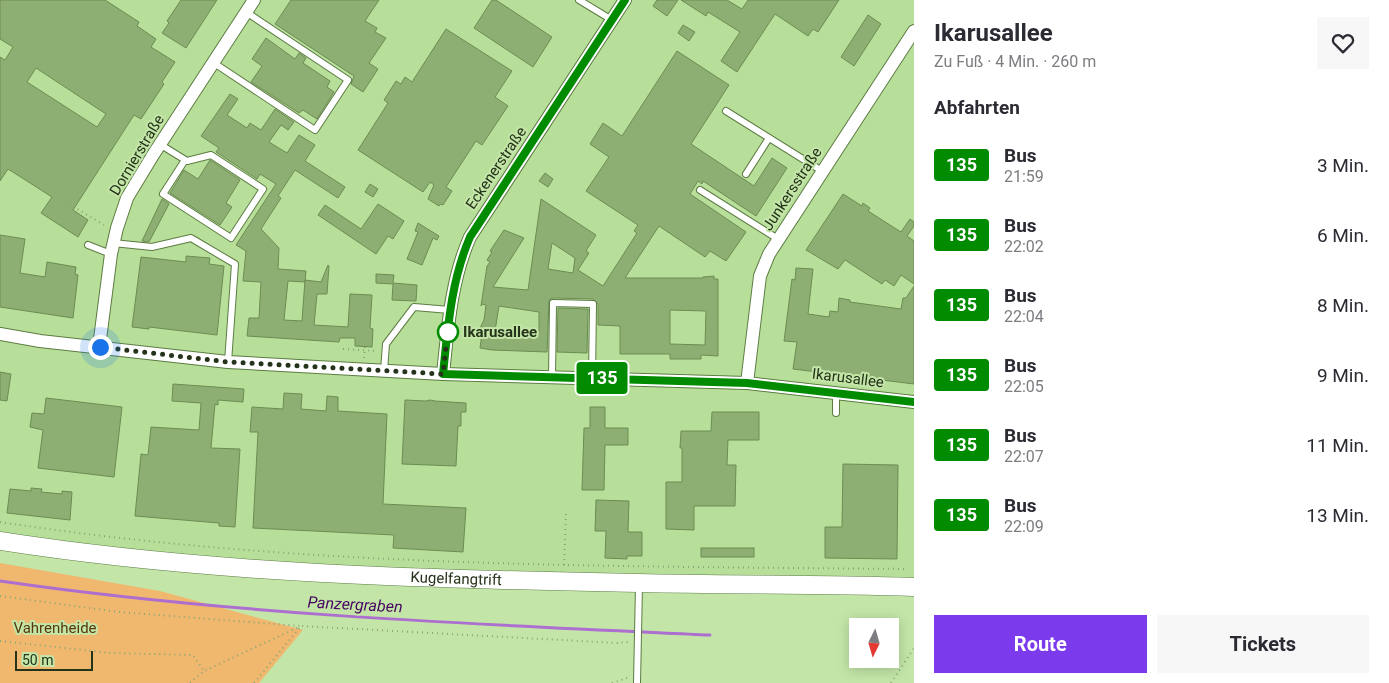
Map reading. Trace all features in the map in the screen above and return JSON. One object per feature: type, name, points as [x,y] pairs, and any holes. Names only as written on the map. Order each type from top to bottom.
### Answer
[{"type":"street","name":"Dornierstraße","points":[[100,347],[112,248],[127,198],[254,0]]},
{"type":"street","name":"Eckenerstraße","points":[[443,374],[450,310],[460,259],[470,237],[625,0]]},
{"type":"street","name":"Junkersstraße","points":[[747,383],[760,276],[769,254],[914,31]]},
{"type":"street","name":"Ikarusallee","points":[[0,334],[40,341],[228,362],[443,374],[747,383],[914,402]]},
{"type":"street","name":"Kugelfangtrift","points":[[0,541],[162,562],[250,569],[440,579],[639,584],[914,587]]},
{"type":"lane","points":[[579,0],[612,20]]},
{"type":"lane","points":[[214,63],[315,130],[348,80],[246,12]]},
{"type":"lane","points":[[726,110],[822,171]]},
{"type":"lane","points":[[746,174],[769,138]]},
{"type":"lane","points":[[161,145],[187,161],[211,156],[263,189],[231,238],[163,194],[184,160]]},
{"type":"lane","points":[[700,190],[778,239]]},
{"type":"lane","points":[[88,245],[112,248],[152,247],[191,238],[236,264],[228,362]]},
{"type":"lane","points":[[552,377],[554,303],[593,304],[592,378]]},
{"type":"lane","points":[[384,370],[386,344],[414,307],[450,310]]},
{"type":"lane","points":[[836,393],[836,413]]},
{"type":"lane","points":[[637,683],[639,584]]},
{"type":"path","points":[[69,204],[104,225]]},
{"type":"path","points":[[364,358],[365,346]]},
{"type":"path","points":[[343,348],[385,351]]},
{"type":"path","points":[[564,572],[566,512]]},
{"type":"path","points":[[0,522],[110,537],[260,550],[460,562],[640,567],[908,569]]},
{"type":"path","points":[[0,596],[118,612],[302,626],[617,643],[638,640]]},
{"type":"path","points":[[190,683],[204,671],[302,626]]},
{"type":"path","points":[[254,683],[302,626]]},
{"type":"path","points":[[0,641],[111,654],[194,655],[204,671]]},
{"type":"path","points":[[891,683],[914,648]]},
{"type":"path","points":[[612,683],[637,676]]},
{"type":"shaded area","points":[[0,0],[914,0],[914,587],[440,579],[0,541]]},
{"type":"green space","name":"Vahrenheide","points":[[0,563],[160,591],[303,630],[259,683],[0,683]]},
{"type":"building","points":[[0,0],[105,0],[139,22],[137,26],[156,39],[151,47],[175,62],[162,82],[164,84],[141,119],[134,115],[73,210],[88,220],[78,237],[41,213],[52,197],[8,169],[0,181],[0,57],[5,60],[13,47],[0,39]],"holes":[[[36,68],[106,114],[97,127],[27,82]]]},
{"type":"building","points":[[181,0],[217,0],[186,48],[162,33],[169,23],[167,21]]},
{"type":"building","points":[[291,0],[379,0],[365,21],[377,28],[375,32],[386,38],[369,63],[378,69],[363,92],[351,84],[354,76],[275,24]]},
{"type":"building","points":[[492,0],[496,0],[552,37],[533,67],[474,28]]},
{"type":"building","points":[[657,0],[678,0],[667,16],[653,6]]},
{"type":"building","points":[[681,0],[727,0],[742,9],[748,0],[839,0],[818,32],[813,29],[808,36],[775,14],[737,72],[721,61],[740,32],[708,12],[706,16]]},
{"type":"building","points":[[868,15],[881,24],[854,66],[841,57]]},
{"type":"building","points":[[683,25],[695,32],[689,41],[678,33]]},
{"type":"building","points":[[446,29],[512,71],[495,97],[508,106],[482,145],[476,141],[446,187],[452,191],[443,205],[439,206],[428,199],[434,185],[430,182],[423,192],[358,150],[388,103],[384,100],[396,81],[401,84],[405,77],[412,82]]},
{"type":"building","points":[[266,38],[295,59],[299,53],[306,58],[303,63],[330,81],[327,87],[334,92],[317,119],[303,110],[299,113],[251,82],[262,66],[252,59]]},
{"type":"building","points":[[677,51],[729,85],[691,144],[754,186],[772,158],[787,168],[756,216],[703,181],[702,184],[698,181],[690,194],[746,232],[726,261],[710,251],[705,257],[659,226],[625,278],[703,278],[714,276],[714,279],[718,279],[718,356],[701,355],[701,359],[670,359],[670,354],[620,354],[620,326],[598,325],[598,304],[593,299],[553,298],[549,300],[547,352],[480,348],[482,333],[479,330],[484,320],[486,305],[482,304],[481,306],[487,266],[490,262],[487,260],[492,252],[490,251],[504,230],[524,238],[493,287],[528,290],[541,199],[596,235],[586,251],[589,253],[578,270],[603,286],[637,233],[634,231],[638,225],[586,191],[609,157],[590,144],[603,123],[622,136]],"holes":[[[552,243],[575,258],[573,273],[548,269]],[[499,306],[539,312],[539,332],[495,331]],[[670,310],[706,311],[705,345],[670,344]]]},
{"type":"building","points":[[230,94],[238,99],[227,115],[247,128],[250,123],[261,130],[275,109],[294,122],[288,130],[281,125],[269,142],[287,153],[299,135],[315,145],[305,161],[345,187],[338,198],[295,170],[278,196],[281,198],[261,229],[279,248],[278,269],[306,271],[305,280],[321,282],[329,266],[327,294],[317,294],[314,325],[348,327],[350,294],[372,295],[370,328],[373,329],[372,347],[355,346],[355,338],[340,338],[339,342],[247,336],[249,318],[259,318],[261,282],[243,281],[246,251],[236,245],[276,184],[260,174],[257,179],[216,152],[219,148],[201,136]],"holes":[[[288,281],[305,282],[302,321],[284,320]]]},
{"type":"building","points":[[210,160],[240,180],[226,203],[232,207],[220,225],[170,193],[184,170],[198,179]]},
{"type":"building","points":[[545,173],[553,179],[548,187],[539,181]]},
{"type":"building","points":[[370,184],[378,189],[373,197],[365,192]]},
{"type":"building","points":[[843,194],[862,206],[863,203],[870,208],[868,211],[901,232],[910,219],[914,222],[914,226],[907,236],[914,241],[914,284],[901,275],[894,286],[885,280],[882,284],[845,260],[838,269],[806,250]]},
{"type":"building","points":[[162,199],[169,204],[149,242],[142,241]]},
{"type":"building","points":[[378,204],[404,221],[393,239],[388,236],[376,254],[318,215],[325,205],[361,229]]},
{"type":"building","points":[[418,223],[439,236],[437,240],[433,238],[422,265],[407,259],[418,232],[415,231]]},
{"type":"building","points":[[0,235],[25,239],[20,273],[45,277],[47,262],[76,267],[75,274],[78,275],[73,318],[0,307]]},
{"type":"building","points":[[186,256],[210,258],[209,264],[224,266],[217,335],[149,327],[149,329],[132,327],[141,257],[186,262]]},
{"type":"building","points":[[796,268],[813,269],[808,314],[829,317],[830,311],[838,312],[839,298],[850,300],[850,302],[901,309],[903,298],[906,298],[914,286],[914,384],[793,369],[797,342],[784,341],[792,279],[795,280]]},
{"type":"building","points":[[376,274],[394,275],[393,283],[417,285],[416,301],[392,300],[393,284],[376,283]]},
{"type":"building","points":[[558,308],[588,309],[587,353],[557,352]]},
{"type":"building","points":[[0,372],[11,374],[7,401],[0,400]]},
{"type":"building","points":[[173,384],[244,389],[243,402],[218,400],[218,405],[215,404],[211,448],[240,449],[235,527],[219,526],[219,523],[135,516],[141,454],[148,455],[151,427],[199,430],[201,403],[172,401]]},
{"type":"building","points":[[284,393],[302,394],[301,409],[326,411],[327,396],[338,397],[338,411],[387,414],[383,504],[466,508],[463,552],[393,548],[394,535],[253,528],[258,432],[250,432],[252,407],[283,409]]},
{"type":"building","points":[[46,398],[122,407],[114,477],[38,468],[43,430],[30,427],[32,413],[44,414]]},
{"type":"building","points":[[405,400],[466,403],[466,412],[461,412],[461,426],[458,426],[456,466],[402,464]]},
{"type":"building","points":[[590,407],[605,407],[605,428],[628,428],[628,445],[605,445],[604,490],[582,490],[584,428],[590,428]]},
{"type":"building","points":[[712,412],[759,412],[759,440],[728,440],[727,465],[736,465],[735,506],[694,506],[694,530],[666,529],[666,482],[682,482],[681,431],[711,431]]},
{"type":"building","points":[[843,464],[898,465],[897,559],[825,558],[825,527],[842,527]]},
{"type":"building","points":[[31,488],[42,489],[41,492],[62,494],[62,491],[72,492],[70,520],[7,513],[10,489],[31,491]]},
{"type":"building","points":[[596,500],[629,501],[628,532],[642,532],[642,556],[627,556],[627,559],[605,558],[606,531],[595,531]]},
{"type":"building","points":[[701,548],[754,548],[754,557],[701,557]]},
{"type":"waterway","name":"Panzergraben","points":[[0,581],[88,593],[354,617],[710,635]]},
{"type":"bus line","name":"135","points":[[625,0],[470,237],[460,259],[456,278],[450,310],[443,374],[747,383],[914,402]]},
{"type":"place","name":"Ikarusallee","points":[[448,332]]},
{"type":"route","points":[[100,347],[228,362],[443,374],[448,328],[448,332]]}]
